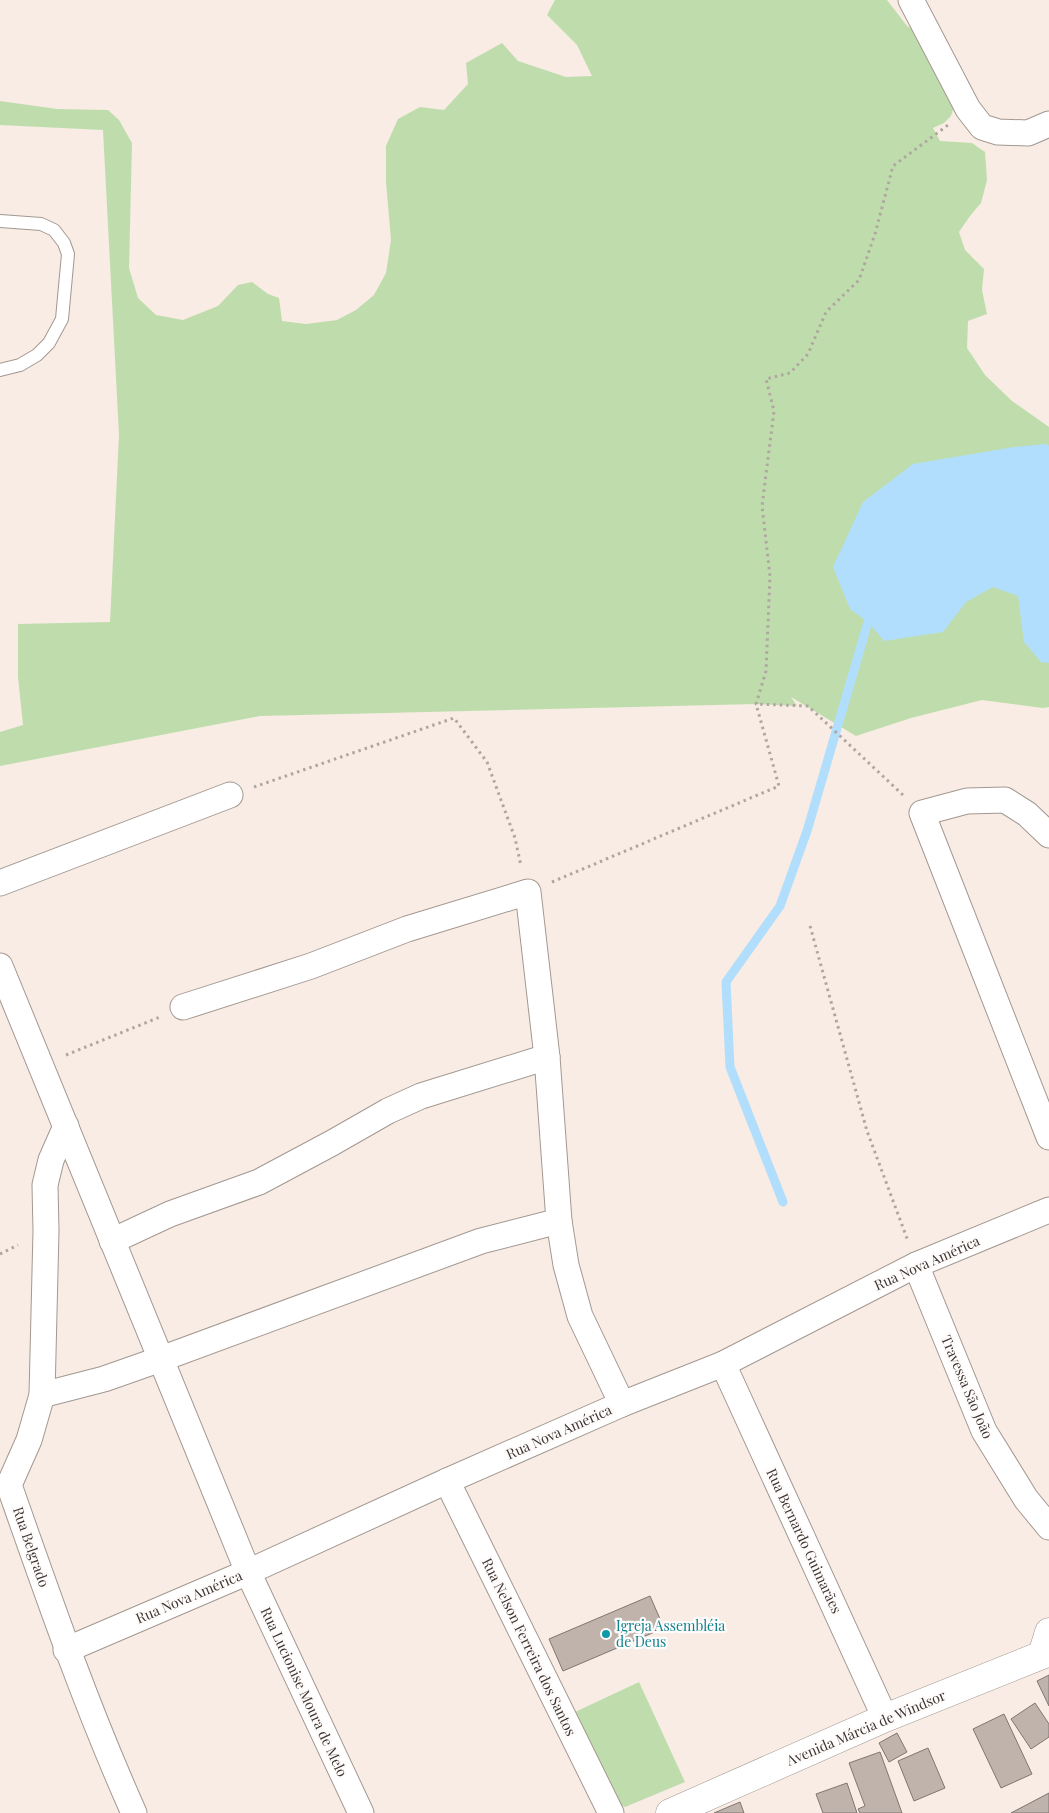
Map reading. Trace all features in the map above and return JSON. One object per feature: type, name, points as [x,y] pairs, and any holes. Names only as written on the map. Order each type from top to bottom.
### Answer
[{"type":"street","points":[[911,0],[968,109],[982,127],[998,132],[1038,128]]},
{"type":"street","points":[[0,883],[230,795]]},
{"type":"street","points":[[1049,835],[1027,814],[1005,800],[967,801],[922,813],[1049,1137]]},
{"type":"street","points":[[183,1007],[311,966],[407,929],[528,892],[547,1057],[559,1221],[566,1265],[580,1316],[622,1404]]},
{"type":"street","name":"Rua Lucionise Moura de Melo","points":[[0,966],[248,1572],[361,1813]]},
{"type":"street","points":[[112,1241],[170,1214],[259,1182],[388,1111],[421,1096],[547,1057]]},
{"type":"street","points":[[9,1485],[29,1440],[42,1395],[45,1185],[51,1160],[66,1126]]},
{"type":"street","name":"Rua Nova América","points":[[66,1650],[248,1572],[622,1404],[723,1364],[916,1265],[1049,1210]]},
{"type":"street","points":[[42,1395],[104,1378],[161,1359],[482,1241],[559,1221]]},
{"type":"street","name":"Travessa São João","points":[[916,1265],[984,1431],[1026,1499],[1049,1527]]},
{"type":"street","name":"Rua Bernardo Guimarães","points":[[723,1364],[885,1718]]},
{"type":"street","name":"Rua Belgrado","points":[[0,1454],[66,1650],[106,1752],[134,1813]]},
{"type":"street","name":"Rua Nelson Ferreira dos Santos","points":[[447,1481],[611,1813]]},
{"type":"street","name":"Avenida Márcia de Windsor","points":[[670,1813],[1047,1646]]},
{"type":"lane","points":[[0,221],[41,224],[54,230],[64,243],[68,254],[62,319],[49,343],[38,355],[20,365],[0,370]]},
{"type":"path","points":[[230,795],[454,718],[487,762],[515,838],[528,892],[779,786],[756,704],[766,671],[770,576],[762,506],[774,410],[766,379],[790,373],[808,354],[826,312],[860,280],[875,234],[893,166],[968,109]]},
{"type":"path","points":[[756,704],[808,706],[922,813]]},
{"type":"path","points":[[810,926],[867,1131],[916,1265]]},
{"type":"path","points":[[42,1065],[183,1007]]},
{"type":"green space","points":[[555,0],[887,0],[907,26],[920,33],[952,96],[953,110],[951,116],[944,123],[933,128],[940,141],[972,143],[985,152],[987,180],[981,203],[959,232],[965,250],[984,269],[982,290],[987,314],[968,321],[967,348],[985,375],[1012,401],[1049,427],[1049,707],[1043,708],[982,700],[911,718],[856,736],[791,697],[797,706],[756,704],[260,716],[0,766],[0,732],[23,725],[18,677],[18,624],[110,622],[119,435],[103,130],[0,125],[0,101],[57,109],[108,110],[119,120],[132,143],[129,268],[138,298],[156,315],[183,320],[218,306],[238,285],[252,282],[268,294],[279,298],[282,321],[306,324],[337,320],[356,310],[374,295],[386,273],[391,240],[386,182],[386,146],[398,119],[420,107],[444,110],[468,84],[466,63],[502,43],[518,61],[566,77],[592,76],[577,45],[547,15]]},
{"type":"green space","points":[[639,1682],[685,1782],[625,1807],[620,1805],[575,1712]]},
{"type":"water","points":[[1047,444],[1049,446],[1049,663],[1041,662],[1024,642],[1018,596],[993,587],[966,602],[943,632],[884,641],[868,622],[850,609],[833,567],[863,502],[913,464],[1014,447]]},
{"type":"building","name":"Igreja Assembléia de Deus","points":[[650,1596],[664,1628],[563,1671],[549,1639]]},
{"type":"building","points":[[1049,1675],[1049,1706],[1037,1681]]},
{"type":"building","points":[[1035,1703],[1049,1724],[1049,1737],[1031,1749],[1011,1719]]},
{"type":"building","points":[[1004,1714],[1032,1774],[1001,1788],[973,1729]]},
{"type":"building","points":[[897,1733],[907,1752],[889,1762],[879,1743]]},
{"type":"building","points":[[928,1748],[945,1788],[914,1801],[898,1761]]},
{"type":"building","points":[[880,1752],[902,1813],[860,1813],[858,1809],[865,1806],[849,1763]]},
{"type":"building","points":[[847,1783],[857,1813],[823,1813],[816,1794]]},
{"type":"building","points":[[1049,1793],[1049,1813],[1011,1813]]},
{"type":"building","points":[[740,1802],[744,1813],[714,1813]]},
{"type":"waterway","points":[[783,1202],[730,1067],[726,982],[780,906],[807,831],[868,622]]},
{"type":"place","name":"Igreja Assembléia de Deus","points":[[606,1634]]}]
